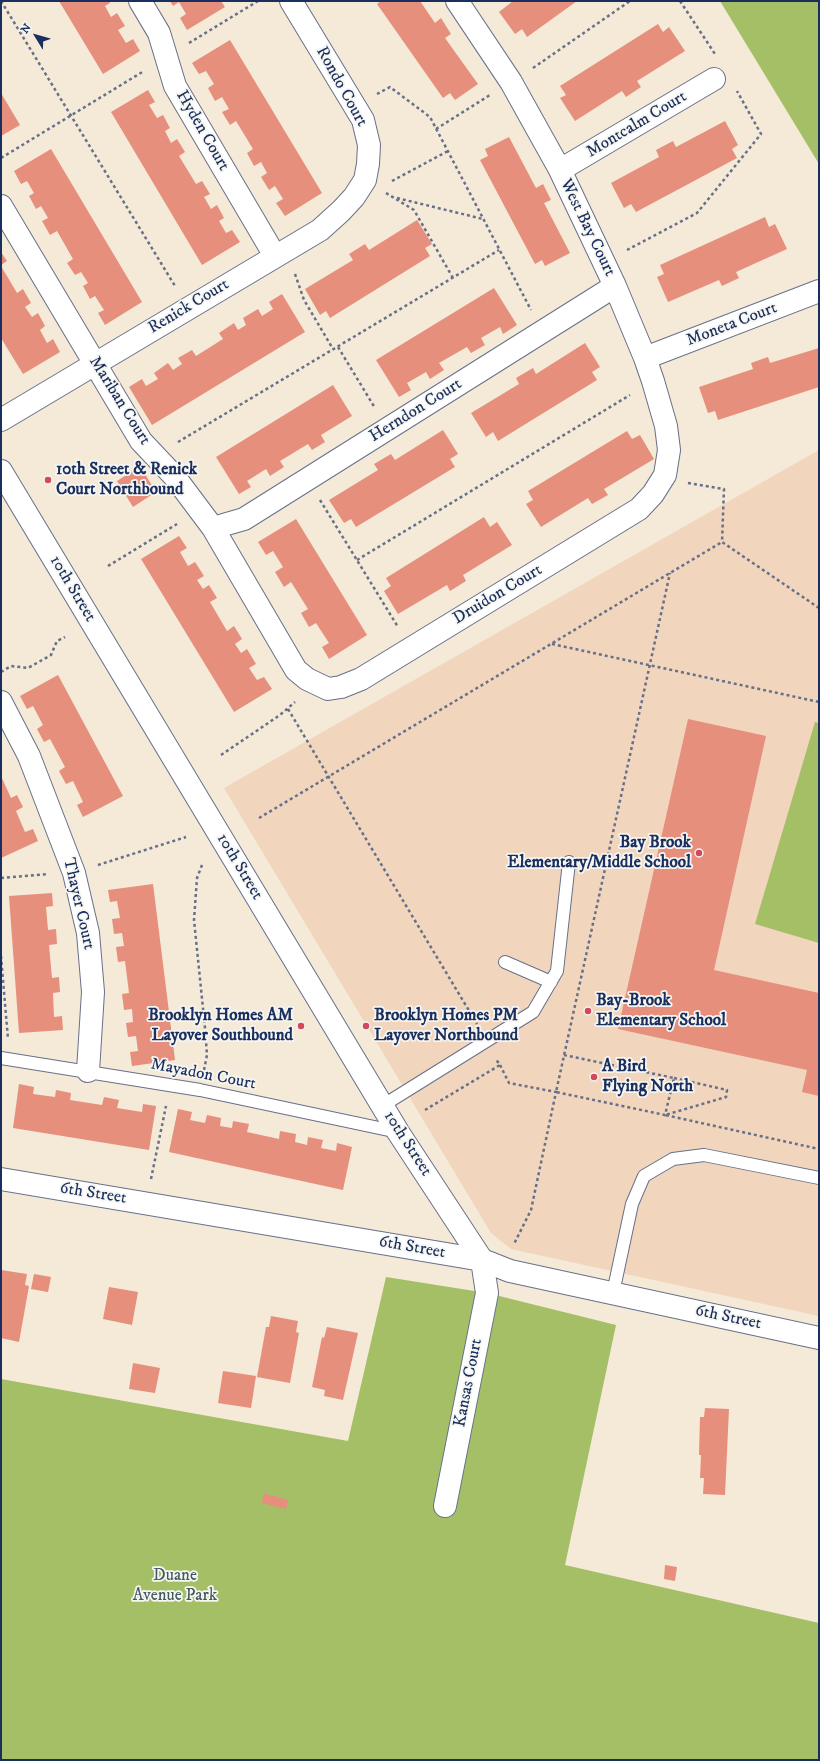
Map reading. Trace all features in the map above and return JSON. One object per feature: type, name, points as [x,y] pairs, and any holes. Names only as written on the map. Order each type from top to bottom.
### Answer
[{"type":"street","name":"Hyden Court","points":[[140,1],[159,33],[175,86],[281,253]]},
{"type":"street","name":"Rondo Court","points":[[291,1],[363,120],[369,145],[372,184]]},
{"type":"street","name":"West Bay Court","points":[[457,1],[511,82],[560,170],[615,286],[645,358],[666,426],[669,450],[665,475]]},
{"type":"street","name":"Montcalm Court","points":[[560,170],[724,82]]},
{"type":"street","name":"Renick Court","points":[[1,420],[320,230],[354,197],[372,184]]},
{"type":"street","name":"Mariban Court","points":[[1,206],[140,441],[174,476],[213,528],[296,670],[316,685]]},
{"type":"street","name":"Herndon Court","points":[[213,528],[244,519],[615,286]]},
{"type":"street","name":"Moneta Court","points":[[645,358],[819,292]]},
{"type":"street","name":"10th Street","points":[[1,470],[382,1106],[482,1260]]},
{"type":"street","name":"Druidon Court","points":[[316,685],[328,689],[341,687],[361,679],[411,649],[639,509],[653,494],[665,475]]},
{"type":"street","name":"Thayer Court","points":[[1,702],[29,756],[74,873],[88,933],[93,992],[88,1071]]},
{"type":"street","name":"6th Street","points":[[1,1179],[482,1260],[510,1271],[819,1338]]},
{"type":"street","name":"Kansas Court","points":[[445,1506],[487,1293],[482,1260]]},
{"type":"lane","points":[[382,1106],[533,1012],[557,971],[569,862]]},
{"type":"lane","points":[[505,962],[551,982]]},
{"type":"lane","name":"Mayadon Court","points":[[5,1058],[200,1090],[398,1132]]},
{"type":"lane","points":[[613,1293],[632,1204],[644,1176],[673,1159],[704,1155],[819,1178]]},
{"type":"path","points":[[1,1],[188,308]]},
{"type":"path","points":[[1,158],[258,1]]},
{"type":"path","points":[[436,129],[511,82],[630,1]]},
{"type":"path","points":[[680,1],[717,58]]},
{"type":"path","points":[[604,262],[697,213],[762,134],[724,82]]},
{"type":"path","points":[[355,106],[390,87],[430,117],[542,332]]},
{"type":"path","points":[[372,184],[448,151]]},
{"type":"path","points":[[372,184],[414,210],[453,278]]},
{"type":"path","points":[[394,198],[483,219]]},
{"type":"path","points":[[155,456],[499,250]]},
{"type":"path","points":[[281,253],[304,300],[333,349]]},
{"type":"path","points":[[338,347],[387,429]]},
{"type":"path","points":[[357,560],[653,382]]},
{"type":"path","points":[[307,479],[411,649]]},
{"type":"path","points":[[693,484],[724,489],[722,542]]},
{"type":"path","points":[[108,566],[200,510]]},
{"type":"path","points":[[259,818],[329,778],[722,542]]},
{"type":"path","points":[[722,542],[819,608]]},
{"type":"path","points":[[514,1244],[531,1210],[670,573]]},
{"type":"path","points":[[1,672],[11,666],[28,668],[51,655],[57,641],[65,637]]},
{"type":"path","points":[[552,644],[819,702]]},
{"type":"path","points":[[221,755],[288,709],[316,685]]},
{"type":"path","points":[[288,709],[478,1025]]},
{"type":"path","points":[[200,1090],[207,1055],[194,920],[197,878],[202,865]]},
{"type":"path","points":[[1,956],[5,1058]]},
{"type":"path","points":[[493,1054],[509,1083],[666,1115],[819,1149]]},
{"type":"path","points":[[564,1055],[727,1090],[726,1097],[666,1115]]},
{"type":"path","points":[[425,1110],[500,1065]]},
{"type":"path","points":[[666,1115],[674,1078]]},
{"type":"path","points":[[146,1203],[171,1085]]},
{"type":"shaded area","name":"Bay-Brook Elementary School","points":[[819,450],[819,1316],[511,1249],[491,1233],[224,788]]},
{"type":"green space","points":[[720,1],[819,1],[819,164]]},
{"type":"green space","points":[[815,722],[819,723],[819,943],[755,924]]},
{"type":"green space","name":"Duane Avenue Park","points":[[386,1277],[487,1293],[616,1325],[565,1565],[819,1623],[819,1760],[1,1760],[1,1379],[348,1441]]},
{"type":"building","points":[[59,1],[109,1],[110,3],[105,6],[111,17],[117,13],[125,26],[118,30],[126,43],[133,39],[140,51],[103,74]]},
{"type":"building","points":[[170,1],[221,1],[225,7],[187,30],[180,18],[186,14],[179,2],[173,6]]},
{"type":"building","points":[[381,1],[420,1],[435,23],[441,18],[451,34],[445,38],[478,84],[455,100],[450,93],[443,98],[377,4]]},
{"type":"building","points":[[513,1],[577,1],[527,37],[522,29],[515,34],[499,12]]},
{"type":"building","points":[[658,24],[663,32],[669,27],[685,51],[637,81],[641,87],[626,97],[622,91],[575,121],[560,98],[566,95],[560,86]]},
{"type":"building","points":[[230,40],[322,193],[285,216],[276,203],[283,199],[275,186],[269,190],[261,177],[267,173],[261,162],[254,166],[247,153],[253,149],[236,121],[230,125],[222,112],[229,109],[222,97],[215,101],[208,88],[214,84],[206,71],[199,74],[192,63]]},
{"type":"building","points":[[148,90],[155,102],[149,105],[157,118],[163,115],[170,128],[165,131],[171,143],[177,139],[185,152],[179,156],[196,184],[202,181],[210,194],[204,197],[211,209],[217,205],[224,218],[219,221],[226,233],[232,230],[240,242],[202,265],[111,112]]},
{"type":"building","points":[[1,93],[20,125],[1,136]]},
{"type":"building","points":[[725,121],[738,145],[732,149],[737,158],[636,212],[631,204],[624,208],[611,183],[659,157],[656,150],[673,141],[676,147]]},
{"type":"building","points":[[509,137],[536,188],[543,184],[551,200],[544,203],[570,253],[545,266],[542,260],[535,264],[480,160],[488,156],[485,149]]},
{"type":"building","points":[[51,149],[142,302],[105,325],[98,313],[104,310],[95,296],[90,299],[83,286],[88,283],[81,272],[75,275],[67,263],[73,259],[57,231],[50,235],[42,221],[48,218],[41,206],[36,209],[29,196],[34,193],[27,181],[21,184],[14,171]]},
{"type":"building","points":[[765,217],[769,227],[775,224],[787,249],[736,272],[739,278],[722,286],[719,280],[668,302],[657,277],[664,274],[660,265]]},
{"type":"building","points":[[417,220],[432,244],[425,248],[430,256],[330,318],[326,311],[320,315],[305,289],[353,260],[349,254],[365,244],[369,250]]},
{"type":"building","points":[[1,252],[7,261],[1,265]]},
{"type":"building","points":[[1,266],[17,293],[23,289],[31,303],[25,307],[32,317],[38,313],[45,326],[40,330],[47,343],[53,339],[60,352],[23,374],[1,338]]},
{"type":"building","points":[[494,288],[517,325],[503,334],[500,327],[481,338],[485,345],[471,353],[467,347],[439,363],[444,370],[430,379],[426,372],[407,383],[411,390],[399,397],[376,360]]},
{"type":"building","points":[[282,294],[305,332],[152,425],[129,387],[142,379],[146,386],[158,379],[154,373],[168,363],[173,370],[182,364],[178,358],[192,350],[196,356],[223,339],[219,333],[234,323],[238,330],[246,325],[243,318],[258,309],[262,316],[273,309],[269,302]]},
{"type":"building","points":[[585,343],[600,367],[592,372],[597,380],[498,441],[493,432],[486,437],[471,413],[519,384],[516,378],[533,368],[536,374]]},
{"type":"building","points":[[819,348],[819,387],[718,420],[715,411],[708,413],[699,387],[753,369],[751,363],[768,357],[770,363]]},
{"type":"building","points":[[333,385],[352,416],[321,435],[325,442],[312,450],[308,444],[280,461],[284,467],[270,476],[266,469],[247,481],[251,487],[239,494],[216,457]]},
{"type":"building","points":[[443,430],[458,454],[450,459],[455,467],[356,527],[351,519],[344,523],[329,500],[378,470],[374,464],[391,454],[395,460]]},
{"type":"building","points":[[627,431],[632,439],[640,435],[654,459],[604,489],[608,495],[592,504],[588,498],[541,527],[526,504],[533,500],[528,491]]},
{"type":"building","points":[[140,466],[156,492],[133,507],[117,481]]},
{"type":"building","points":[[484,517],[490,527],[497,522],[512,545],[463,575],[466,581],[450,591],[447,585],[398,614],[384,591],[391,586],[386,578]]},
{"type":"building","points":[[296,519],[367,635],[329,659],[322,647],[329,643],[316,623],[309,627],[301,613],[308,609],[291,582],[284,587],[275,572],[283,567],[273,551],[266,555],[258,542]]},
{"type":"building","points":[[179,536],[187,548],[180,552],[188,566],[195,562],[204,576],[197,580],[203,589],[209,585],[217,598],[210,602],[227,631],[234,626],[242,639],[235,644],[241,653],[247,649],[256,664],[249,668],[257,680],[264,677],[272,689],[234,712],[141,559]]},
{"type":"building","points":[[58,675],[123,796],[83,817],[77,805],[83,802],[73,781],[66,784],[59,771],[65,767],[50,739],[44,742],[37,729],[43,725],[33,706],[27,709],[20,696]]},
{"type":"building","name":"Bay Brook Elementary/Middle School","points":[[688,719],[766,736],[714,970],[819,993],[819,1096],[802,1092],[807,1070],[618,1029]]},
{"type":"building","points":[[1,776],[11,798],[17,795],[23,807],[16,811],[25,832],[33,829],[38,841],[1,858]]},
{"type":"building","points":[[153,884],[175,1060],[132,1066],[130,1052],[138,1051],[136,1036],[128,1037],[126,1023],[133,1022],[132,1009],[124,1010],[122,994],[129,993],[125,961],[118,962],[116,947],[124,946],[122,933],[114,934],[112,919],[120,918],[117,901],[110,902],[108,890]]},
{"type":"building","points":[[52,893],[53,906],[46,907],[48,930],[56,929],[57,944],[49,945],[52,978],[59,977],[60,992],[53,993],[54,1017],[62,1016],[63,1030],[19,1033],[9,896]]},
{"type":"building","points":[[19,1084],[34,1087],[33,1094],[55,1097],[56,1090],[71,1093],[70,1100],[102,1105],[104,1097],[119,1100],[117,1108],[142,1112],[143,1104],[156,1106],[149,1150],[13,1128]]},
{"type":"building","points":[[178,1109],[192,1112],[190,1120],[205,1123],[207,1115],[221,1118],[220,1126],[232,1128],[233,1121],[249,1124],[247,1132],[279,1139],[280,1131],[296,1134],[295,1142],[307,1145],[308,1137],[323,1140],[321,1148],[336,1151],[337,1143],[352,1147],[343,1190],[169,1152]]},
{"type":"building","points":[[1,1270],[27,1274],[25,1285],[29,1286],[19,1342],[1,1338]]},
{"type":"building","points":[[34,1274],[51,1277],[48,1292],[31,1289]]},
{"type":"building","points":[[109,1287],[138,1292],[132,1325],[103,1319]]},
{"type":"building","points":[[271,1316],[298,1321],[296,1332],[299,1333],[290,1383],[257,1377],[266,1327],[269,1327]]},
{"type":"building","points":[[327,1327],[358,1333],[343,1400],[324,1396],[325,1390],[312,1387],[322,1337],[324,1338]]},
{"type":"building","points":[[133,1363],[160,1368],[155,1393],[129,1389]]},
{"type":"building","points":[[223,1371],[256,1376],[251,1408],[218,1403]]},
{"type":"building","points":[[705,1408],[729,1409],[725,1495],[703,1494],[704,1478],[700,1478],[701,1455],[699,1455],[700,1417],[704,1417]]},
{"type":"building","points":[[264,1493],[288,1500],[286,1509],[262,1503]]},
{"type":"building","points":[[665,1565],[677,1567],[675,1581],[664,1579]]},
{"type":"place","name":"10th Street & Renick Court Northbound","points":[[48,480]]},
{"type":"place","name":"Bay Brook Elementary/Middle School","points":[[699,853]]},
{"type":"place","name":"Bay-Brook Elementary School","points":[[588,1011]]},
{"type":"place","name":"Brooklyn Homes AM Layover Southbound","points":[[301,1026]]},
{"type":"place","name":"Brooklyn Homes PM Layover Northbound","points":[[366,1026]]},
{"type":"place","name":"A Bird Flying North","points":[[594,1077]]}]
